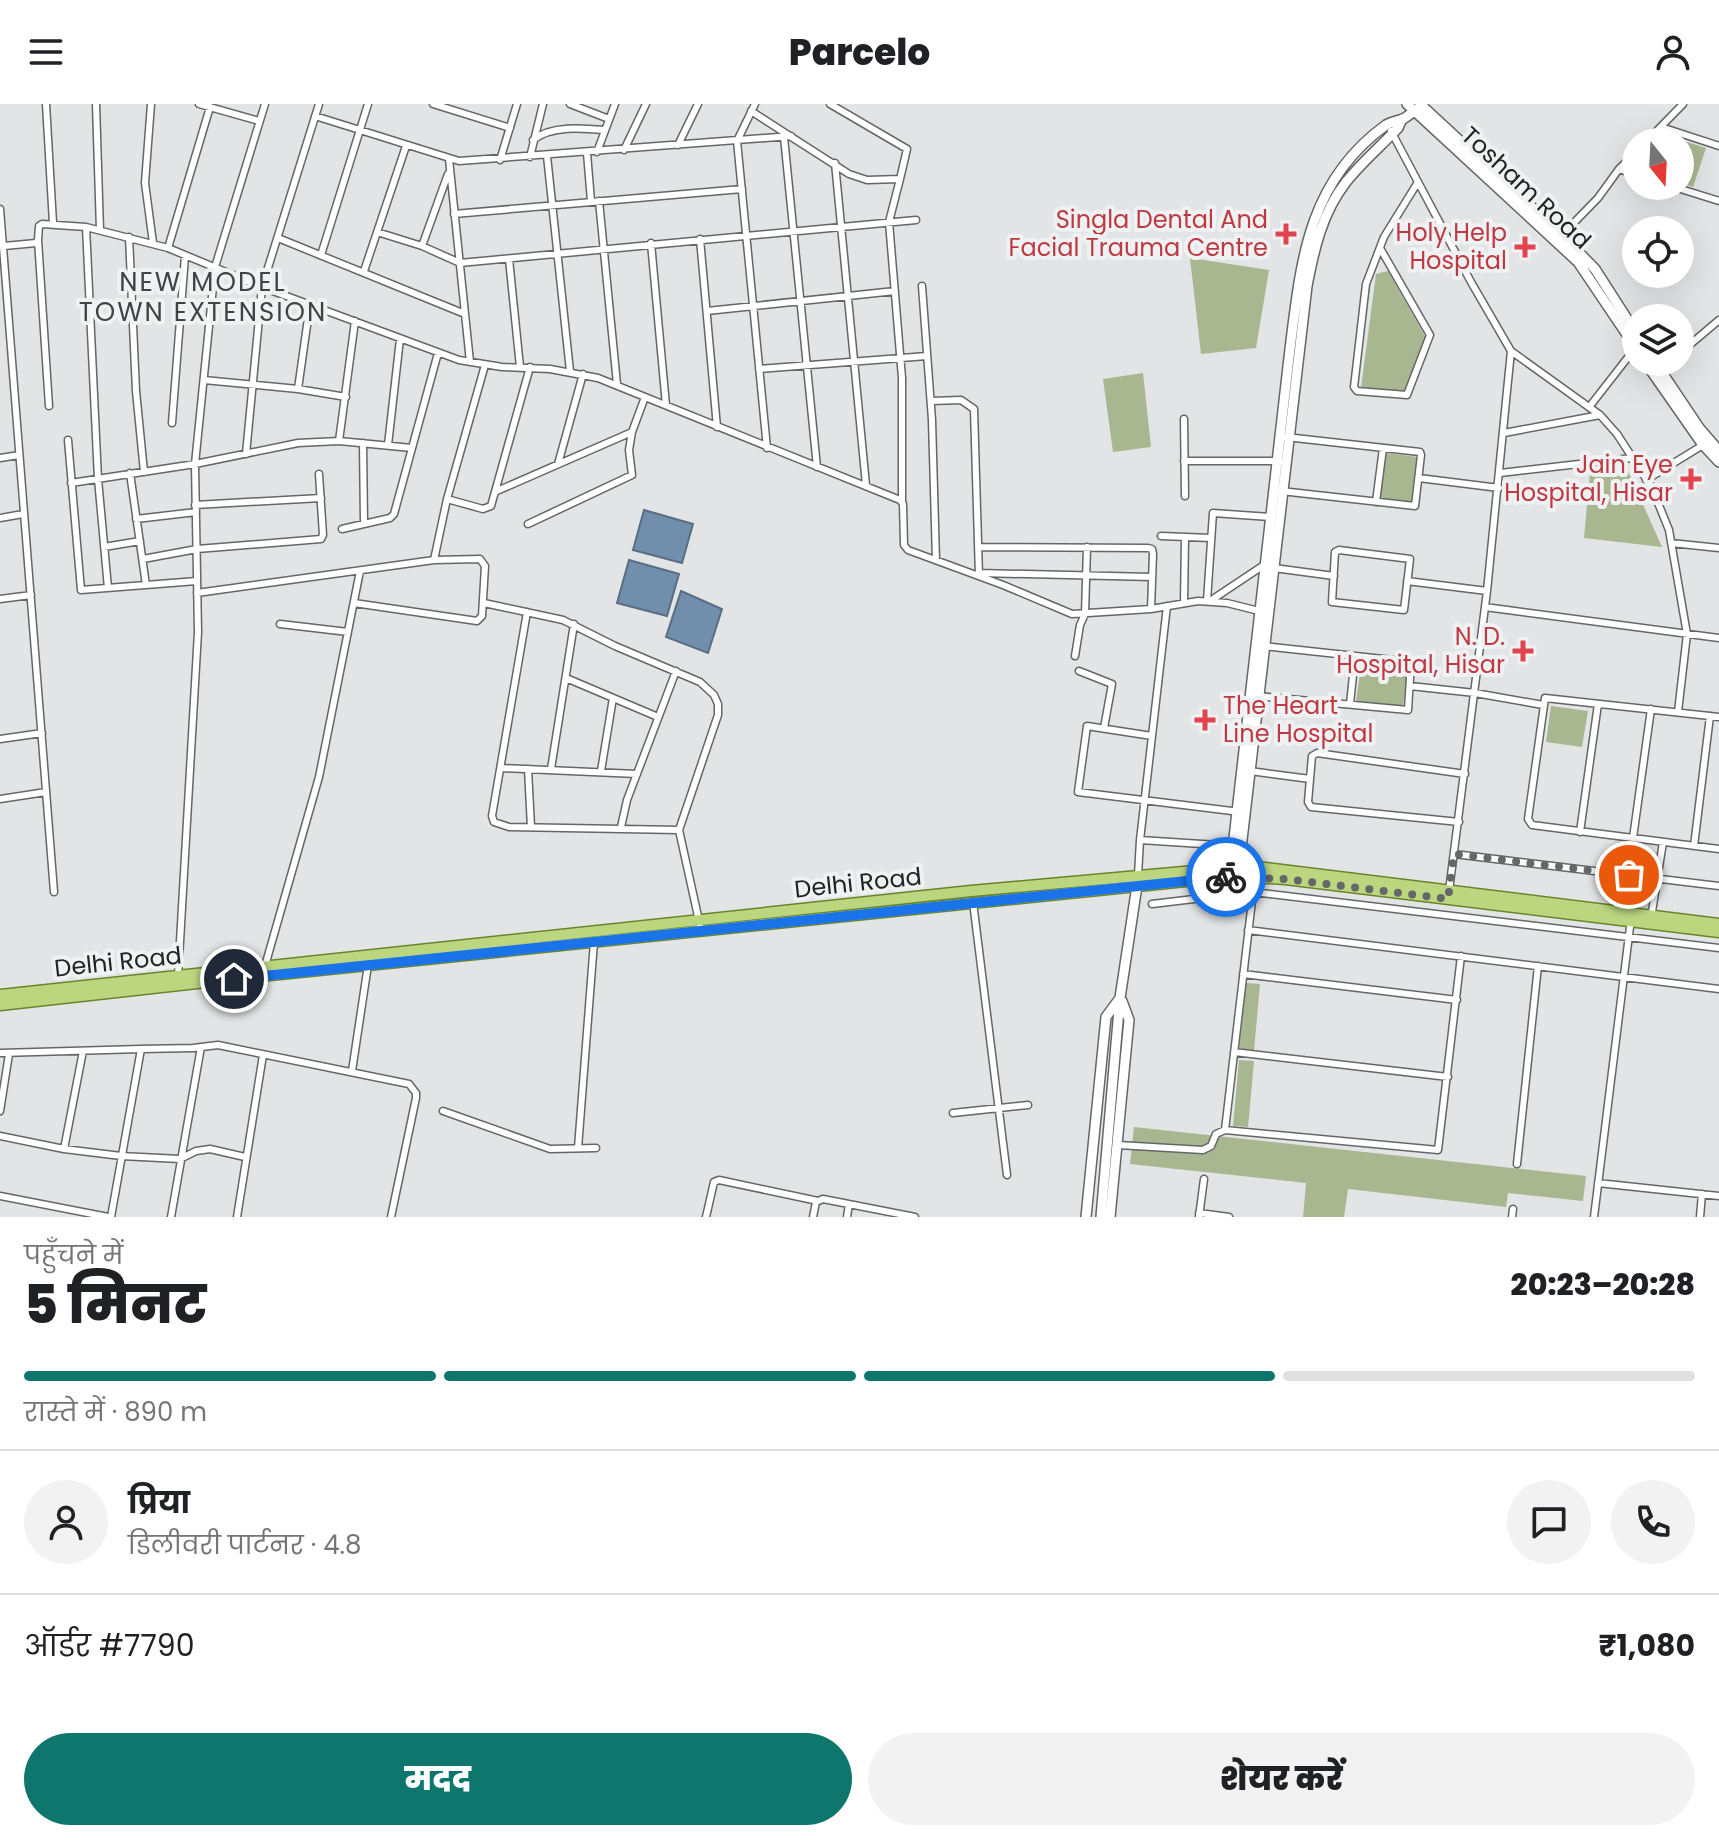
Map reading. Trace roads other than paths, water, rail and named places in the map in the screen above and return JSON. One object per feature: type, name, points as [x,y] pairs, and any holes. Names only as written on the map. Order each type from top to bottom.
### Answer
[{"type":"main road","points":[[1234,872],[1282,461],[1299,279],[1307,237],[1323,196],[1340,169],[1417,106]]},
{"type":"main road","name":"Tosham Road","points":[[1417,106],[1562,235],[1595,269],[1622,311]]},
{"type":"main road","name":"Tosham Road","points":[[1417,106],[1578,262],[1622,327]]},
{"type":"main road","points":[[1284,437],[1307,286],[1325,215],[1345,184],[1390,129]]},
{"type":"main road","points":[[1361,149],[1369,157]]},
{"type":"main road","points":[[1655,376],[1703,445],[1719,462]]},
{"type":"main road","points":[[1665,376],[1700,429],[1719,451]]},
{"type":"main road","points":[[1269,566],[1270,517],[1278,491]]},
{"type":"main road","points":[[1254,696],[1264,646],[1264,612]]},
{"type":"main road","points":[[1234,872],[1233,846],[1241,812]]},
{"type":"main road","name":"Delhi Road","points":[[0,1005],[178,976],[265,966],[1255,871],[1631,917],[1719,932]]},
{"type":"main road","points":[[1101,1217],[1120,998],[1138,880]]},
{"type":"main road","name":"Delhi Road","points":[[0,995],[80,992],[368,965],[594,942],[700,925],[973,902],[1138,880]]},
{"type":"main road","name":"Delhi Road","points":[[1650,920],[1719,924]]},
{"type":"main road","points":[[1110,1217],[1129,1020],[1120,998]]},
{"type":"main road","points":[[1086,1217],[1106,1017],[1120,998]]},
{"type":"street","points":[[46,104],[53,223]]},
{"type":"street","points":[[96,104],[100,230]]},
{"type":"street","points":[[151,104],[145,183],[153,243]]},
{"type":"street","points":[[199,104],[259,121]]},
{"type":"street","points":[[178,976],[197,646],[195,464],[215,267],[265,104]]},
{"type":"street","points":[[246,454],[262,287],[319,104]]},
{"type":"street","points":[[321,255],[368,104]]},
{"type":"street","points":[[433,104],[510,128]]},
{"type":"street","points":[[500,160],[517,104]]},
{"type":"street","points":[[530,157],[543,104]]},
{"type":"street","points":[[570,104],[609,119]]},
{"type":"street","points":[[597,152],[615,104]]},
{"type":"street","points":[[624,150],[646,104]]},
{"type":"street","points":[[678,145],[698,104]]},
{"type":"street","points":[[830,104],[907,149],[889,222],[900,358],[905,548],[979,574],[1065,612],[1085,614],[1151,609],[1208,601],[1264,612]]},
{"type":"street","points":[[1683,104],[1661,127],[1719,146]]},
{"type":"street","points":[[168,248],[210,107]]},
{"type":"street","points":[[767,448],[737,141],[753,108],[788,137],[849,174],[867,180],[900,179]]},
{"type":"street","points":[[315,116],[459,161],[788,137]]},
{"type":"street","points":[[1390,129],[1511,351],[1600,415],[1617,434],[1646,480],[1669,530],[1687,634],[1678,712]]},
{"type":"street","points":[[533,140],[537,136],[558,131],[605,130]]},
{"type":"street","points":[[788,137],[793,231],[817,467]]},
{"type":"street","points":[[364,271],[406,146]]},
{"type":"street","points":[[587,153],[604,250],[617,384]]},
{"type":"street","points":[[547,156],[570,371]]},
{"type":"street","points":[[449,159],[470,362]]},
{"type":"street","points":[[835,163],[866,485]]},
{"type":"street","points":[[1562,235],[1598,198],[1622,166]]},
{"type":"street","points":[[422,246],[450,169]]},
{"type":"street","points":[[1380,248],[1430,335],[1407,395],[1355,390],[1366,284],[1380,248],[1418,182]]},
{"type":"street","points":[[454,214],[742,189]]},
{"type":"street","points":[[1694,193],[1719,201]]},
{"type":"street","points":[[0,209],[4,246],[3,291],[11,352],[54,892]]},
{"type":"street","points":[[377,232],[422,246],[460,263],[916,220]]},
{"type":"street","points":[[49,406],[38,240],[40,224],[53,223],[100,230],[168,248],[438,353],[485,365],[570,371],[617,384],[902,502]]},
{"type":"street","points":[[86,227],[98,479],[108,588]]},
{"type":"street","points":[[129,237],[136,391],[144,472]]},
{"type":"street","points":[[278,238],[465,314]]},
{"type":"street","points":[[700,239],[717,427]]},
{"type":"street","points":[[4,246],[36,243],[38,240]]},
{"type":"street","points":[[651,243],[666,405]]},
{"type":"street","points":[[172,423],[185,256]]},
{"type":"street","points":[[509,259],[520,367]]},
{"type":"street","points":[[922,286],[931,401],[936,560]]},
{"type":"street","points":[[707,311],[895,291]]},
{"type":"street","points":[[298,389],[310,304]]},
{"type":"street","points":[[1694,341],[1719,320]]},
{"type":"street","points":[[339,441],[355,321]]},
{"type":"street","points":[[388,445],[400,339]]},
{"type":"street","points":[[1449,894],[1499,488],[1511,351]]},
{"type":"street","points":[[0,354],[11,352]]},
{"type":"street","points":[[342,529],[393,516],[438,353]]},
{"type":"street","points":[[759,369],[927,356]]},
{"type":"street","points":[[434,560],[447,499],[485,365]]},
{"type":"street","points":[[1590,406],[1622,366]]},
{"type":"street","points":[[447,499],[490,508],[530,367]]},
{"type":"street","points":[[558,464],[583,374]]},
{"type":"street","points":[[204,380],[346,397]]},
{"type":"street","points":[[528,524],[632,475],[629,450],[632,432],[645,397]]},
{"type":"street","points":[[931,401],[961,400],[974,409],[979,574]]},
{"type":"street","points":[[1504,433],[1600,415]]},
{"type":"street","points":[[1184,419],[1185,496]]},
{"type":"street","points":[[497,491],[632,432]]},
{"type":"street","points":[[1278,491],[1415,506],[1419,478],[1421,453],[1284,437]]},
{"type":"street","points":[[68,440],[81,590],[197,581]]},
{"type":"street","points":[[71,483],[195,464],[298,443],[339,441],[412,448]]},
{"type":"street","points":[[363,443],[364,523]]},
{"type":"street","points":[[1646,480],[1703,445]]},
{"type":"street","points":[[1376,502],[1383,448]]},
{"type":"street","points":[[0,458],[19,455]]},
{"type":"street","points":[[1500,473],[1632,458]]},
{"type":"street","points":[[1184,461],[1282,461]]},
{"type":"street","points":[[130,473],[146,585]]},
{"type":"street","points":[[143,559],[197,549],[319,540],[323,535],[319,474]]},
{"type":"street","points":[[1419,478],[1499,488]]},
{"type":"street","points":[[136,519],[195,509],[321,498]]},
{"type":"street","points":[[1208,601],[1214,512],[1270,517]]},
{"type":"street","points":[[0,518],[23,514]]},
{"type":"street","points":[[1161,536],[1211,538]]},
{"type":"street","points":[[1184,603],[1185,537]]},
{"type":"street","points":[[104,547],[140,541]]},
{"type":"street","points":[[1671,543],[1719,548]]},
{"type":"street","points":[[978,547],[1152,549],[1151,609]]},
{"type":"street","points":[[1075,656],[1085,614],[1087,547]]},
{"type":"street","points":[[1339,550],[1409,558],[1404,608],[1401,611],[1334,603],[1331,599],[1334,576],[1335,552],[1339,550]]},
{"type":"street","points":[[197,593],[434,560],[480,559],[485,566],[484,603],[481,618],[477,621],[354,603]]},
{"type":"street","points":[[1208,601],[1269,566],[1334,576]]},
{"type":"street","points":[[265,966],[319,777],[360,571]]},
{"type":"street","points":[[979,574],[1152,577]]},
{"type":"street","points":[[1407,581],[1487,591]]},
{"type":"street","points":[[0,599],[31,595]]},
{"type":"street","points":[[484,603],[555,617],[574,624],[615,646],[708,687],[718,704],[718,715],[679,830],[700,925]]},
{"type":"street","points":[[1138,880],[1167,606]]},
{"type":"street","points":[[1485,607],[1719,638]]},
{"type":"street","points":[[527,612],[494,822],[509,827],[679,830]]},
{"type":"street","points":[[280,624],[348,632]]},
{"type":"street","points":[[551,769],[574,624]]},
{"type":"street","points":[[1254,696],[1407,711],[1413,663],[1264,646]]},
{"type":"street","points":[[1350,704],[1355,656]]},
{"type":"street","points":[[621,827],[637,774],[676,671]]},
{"type":"street","points":[[1079,671],[1112,684],[1104,728]]},
{"type":"street","points":[[566,678],[658,717]]},
{"type":"street","points":[[1410,686],[1543,705]]},
{"type":"street","points":[[1719,717],[1547,697],[1543,705],[1528,819],[1532,825],[1719,849]]},
{"type":"street","points":[[601,771],[613,698]]},
{"type":"street","points":[[1580,832],[1598,704]]},
{"type":"street","points":[[1633,838],[1651,709]]},
{"type":"street","points":[[1694,846],[1710,716]]},
{"type":"street","points":[[1152,736],[1090,726],[1085,728],[1078,792],[1241,812]]},
{"type":"street","points":[[0,739],[42,733]]},
{"type":"street","points":[[1459,822],[1311,807],[1308,802],[1312,756],[1317,753],[1465,774]]},
{"type":"street","points":[[501,768],[637,774]]},
{"type":"street","points":[[528,769],[531,827]]},
{"type":"street","points":[[1246,771],[1310,779]]},
{"type":"street","points":[[0,799],[46,792]]},
{"type":"street","points":[[1140,840],[1233,846]]},
{"type":"street","points":[[1650,920],[1663,842]]},
{"type":"street","points":[[1454,854],[1719,886]]},
{"type":"street","points":[[1225,1130],[1255,871]]},
{"type":"street","points":[[1152,904],[1253,892],[1719,948]]},
{"type":"street","points":[[973,902],[1007,1175]]},
{"type":"street","points":[[1594,1217],[1631,917]]},
{"type":"street","points":[[1248,930],[1719,989]]},
{"type":"street","points":[[578,1148],[594,942]]},
{"type":"street","points":[[1118,1145],[1203,1150],[1211,1146],[1216,1134],[1225,1130],[1435,1151],[1440,1148],[1461,956]]},
{"type":"street","points":[[352,1071],[368,965]]},
{"type":"street","points":[[1517,1164],[1538,966]]},
{"type":"street","points":[[1243,974],[1457,1000]]},
{"type":"street","points":[[0,1053],[218,1045],[409,1084],[416,1093],[391,1217]]},
{"type":"street","points":[[171,1217],[201,1047]]},
{"type":"street","points":[[0,1196],[110,1217],[141,1049]]},
{"type":"street","points":[[64,1149],[83,1051]]},
{"type":"street","points":[[1234,1052],[1448,1077]]},
{"type":"street","points":[[0,1111],[9,1054]]},
{"type":"street","points":[[237,1217],[263,1055]]},
{"type":"street","points":[[953,1113],[1028,1105]]},
{"type":"street","points":[[443,1111],[537,1146],[556,1150],[596,1148]]},
{"type":"street","points":[[0,1136],[121,1156],[180,1159],[204,1149],[245,1157]]},
{"type":"street","points":[[1204,1179],[1199,1215],[1229,1217]]},
{"type":"street","points":[[706,1217],[712,1187],[719,1180],[915,1217]]},
{"type":"street","points":[[1598,1183],[1718,1196],[1719,1186]]},
{"type":"street","points":[[1700,1217],[1702,1194]]},
{"type":"street","points":[[813,1217],[818,1201]]},
{"type":"street","points":[[847,1217],[849,1204]]},
{"type":"street","points":[[1512,1217],[1513,1209]]},
{"type":"water","points":[[644,510],[693,524],[682,563],[633,550]]},
{"type":"water","points":[[629,560],[679,574],[667,616],[617,603]]},
{"type":"water","points":[[681,591],[722,609],[708,653],[666,637]]},
{"type":"place","name":"Singla Dental And Facial Trauma Centre","points":[[1286,234]]},
{"type":"place","name":"Holy Help Hospital","points":[[1525,247]]},
{"type":"place","name":"Jain Eye Hospital, Hisar","points":[[1691,479]]},
{"type":"place","name":"N. D. Hospital, Hisar","points":[[1523,651]]},
{"type":"place","name":"The Heart Line Hospital","points":[[1205,720]]},
{"type":"district","name":"NEW MODEL TOWN EXTENSION","points":[[203,297]]}]
